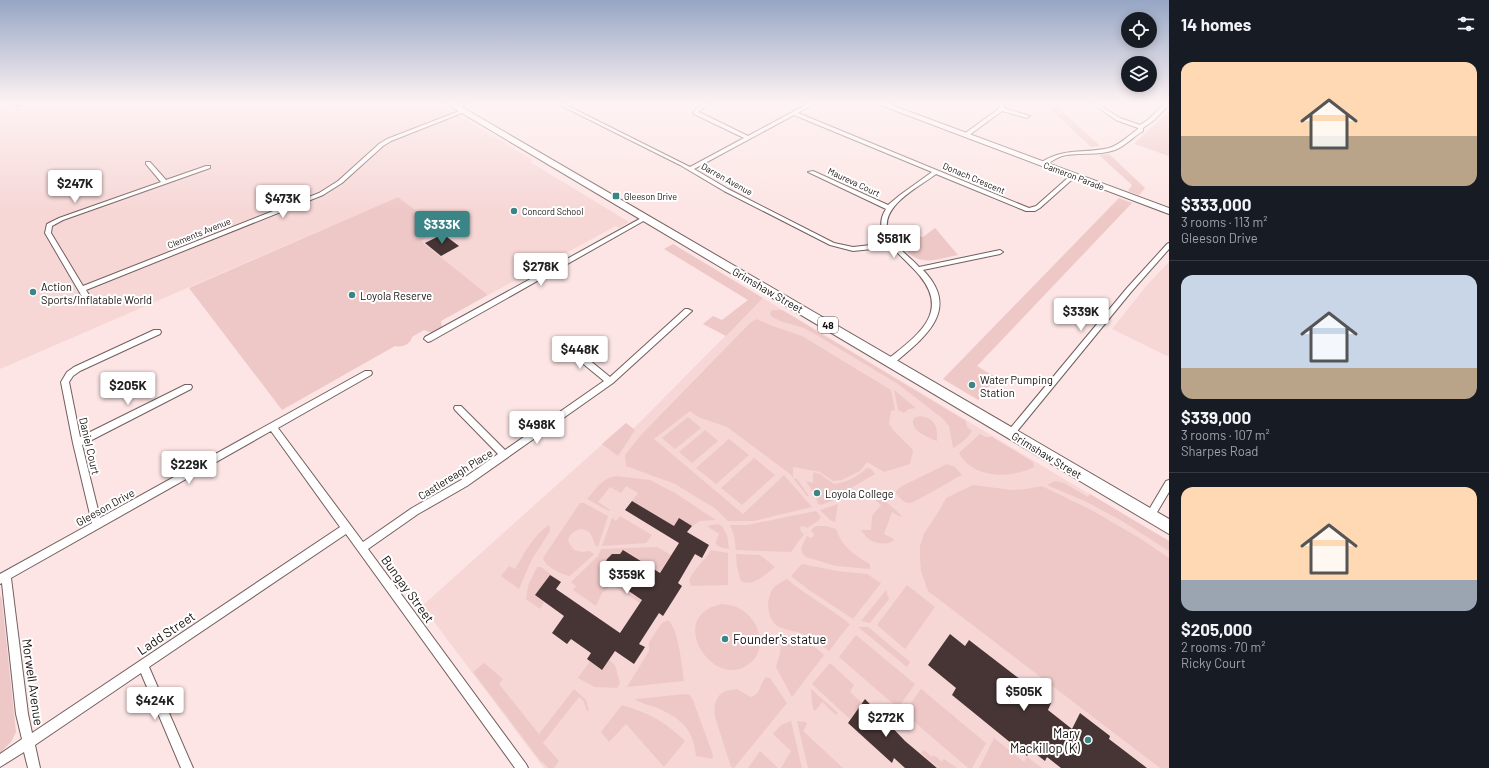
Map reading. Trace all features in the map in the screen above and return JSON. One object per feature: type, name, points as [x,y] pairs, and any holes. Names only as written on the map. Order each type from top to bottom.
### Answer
[{"type":"main road","name":"Grimshaw Street","points":[[514,139],[1169,527]]},
{"type":"street","name":"Clements Avenue","points":[[83,289],[321,194],[340,182],[381,145],[391,139]]},
{"type":"street","name":"Darren Avenue","points":[[630,139],[832,244],[845,248],[860,249],[893,245]]},
{"type":"street","points":[[690,169],[746,139]]},
{"type":"street","name":"Donach Crescent","points":[[856,139],[1019,207],[1031,210],[1038,207],[1073,176]]},
{"type":"street","name":"Cameron Parade","points":[[976,139],[1169,212]]},
{"type":"street","points":[[1045,165],[1061,154],[1113,148],[1122,144],[1128,139]]},
{"type":"street","points":[[148,162],[165,182]]},
{"type":"street","points":[[90,302],[48,233],[49,225],[60,219],[208,167]]},
{"type":"street","name":"Maureva Court","points":[[811,172],[890,208]]},
{"type":"street","points":[[890,362],[925,330],[934,318],[936,306],[934,292],[927,279],[919,269],[893,245],[888,237],[884,223],[886,214],[898,200],[936,172]]},
{"type":"street","points":[[428,339],[645,218]]},
{"type":"street","points":[[1011,433],[1129,290],[1169,245]]},
{"type":"street","points":[[919,269],[1000,252]]},
{"type":"street","name":"Castlereagh Place","points":[[362,548],[415,511],[452,491],[610,381],[688,311]]},
{"type":"street","name":"Daniel Court","points":[[97,525],[65,386],[68,376],[77,369],[157,332]]},
{"type":"street","points":[[562,342],[610,381]]},
{"type":"street","name":"Gleeson Drive","points":[[3,577],[272,426],[368,374]]},
{"type":"street","points":[[77,443],[188,388]]},
{"type":"street","points":[[458,408],[505,455]]},
{"type":"street","name":"Bungay Street","points":[[272,426],[522,768]]},
{"type":"street","points":[[1150,516],[1169,484]]},
{"type":"street","name":"Ladd Street","points":[[0,761],[347,528]]},
{"type":"street","name":"Morwell Avenue","points":[[3,577],[22,714],[34,768]]},
{"type":"street","points":[[143,665],[188,768]]},
{"type":"shaded area","points":[[0,139],[497,139],[533,160],[530,162],[629,222],[619,228],[616,226],[488,295],[421,241],[441,229],[398,197],[0,369]]},
{"type":"shaded area","points":[[1082,139],[1092,139],[1100,146],[1091,147]]},
{"type":"shaded area","points":[[1139,139],[1169,139],[1169,156],[1134,144]]},
{"type":"shaded area","points":[[1109,154],[1145,188],[1139,195],[1128,191],[1132,185],[1099,155]]},
{"type":"shaded area","name":"Loyola Reserve","points":[[398,197],[441,229],[421,241],[488,295],[441,321],[442,328],[432,333],[424,330],[412,337],[410,342],[406,345],[395,346],[282,410],[189,288]]},
{"type":"shaded area","points":[[1119,198],[1132,203],[977,366],[997,378],[978,400],[943,379]]},
{"type":"shaded area","points":[[935,228],[958,255],[931,260],[919,259],[906,251],[895,235],[923,237]]},
{"type":"shaded area","points":[[673,244],[763,298],[726,336],[703,324],[713,316],[722,320],[748,300],[664,249]]},
{"type":"shaded area","points":[[1169,262],[1169,357],[1112,329],[1147,285]]},
{"type":"shaded area","name":"Loyola College","points":[[763,298],[1169,542],[1169,768],[544,768],[422,606],[626,423],[633,429]]},
{"type":"shaded area","points":[[773,310],[782,310],[966,421],[967,427],[972,431],[964,441],[953,448],[949,426],[942,418],[898,384],[804,328],[780,321],[771,316],[770,312]]},
{"type":"shaded area","points":[[757,319],[802,336],[891,390],[895,410],[891,411],[889,424],[913,451],[910,464],[884,472],[867,462],[860,471],[842,480],[833,481],[820,472],[793,467],[793,478],[790,474],[727,427],[698,417],[690,411],[654,439],[743,514],[784,475],[812,507],[754,521],[728,521],[716,509],[675,484],[626,466],[625,455],[641,435],[750,323]]},
{"type":"shaded area","points":[[894,390],[916,408],[909,409],[904,413],[898,410]]},
{"type":"shaded area","points":[[920,416],[932,421],[937,431],[937,441],[920,433],[914,426],[914,418]]},
{"type":"shaded area","points":[[688,417],[701,428],[675,449],[662,438]]},
{"type":"shaded area","points":[[626,423],[635,430],[618,456],[602,444]]},
{"type":"shaded area","points":[[705,430],[718,441],[692,463],[679,452]]},
{"type":"shaded area","points":[[980,434],[986,437],[992,437],[1033,462],[1034,467],[1015,474],[1004,475],[983,472],[973,468],[965,462],[959,453]]},
{"type":"shaded area","points":[[729,439],[749,455],[716,484],[696,468]]},
{"type":"shaded area","points":[[754,458],[775,475],[742,505],[721,488]]},
{"type":"shaded area","points":[[947,464],[955,467],[962,475],[913,502],[905,502],[896,494],[896,491],[902,486]]},
{"type":"shaded area","points":[[867,468],[871,469],[875,474],[839,495],[842,497],[821,505],[818,504],[816,497],[806,481],[813,483],[813,472],[820,474],[834,484],[844,482],[852,479]]},
{"type":"shaded area","points":[[616,476],[650,480],[675,493],[716,520],[700,521],[692,526],[679,519],[674,526],[632,501],[638,493],[626,486],[621,493],[610,487],[598,502],[610,510],[609,511],[587,499],[603,482]]},
{"type":"shaded area","points":[[793,478],[797,479],[809,496],[807,496]]},
{"type":"shaded area","points":[[1055,481],[1064,483],[1088,497],[1090,494],[1169,541],[1169,551],[1122,521],[1087,502],[1047,485]]},
{"type":"shaded area","points":[[973,485],[1012,490],[1042,486],[1093,511],[1141,539],[1169,558],[1169,768],[1160,768],[928,591],[921,571],[920,558],[920,546],[924,534],[946,498]]},
{"type":"shaded area","points":[[878,497],[883,499],[901,515],[901,517],[892,512],[884,534],[894,539],[893,541],[884,544],[867,538],[861,530],[871,530],[872,516],[881,505],[873,498]]},
{"type":"shaded area","points":[[580,503],[584,503],[608,516],[598,547],[595,545],[590,533],[583,529],[577,530],[569,537],[568,541],[574,550],[582,552],[589,551],[594,554],[570,576],[555,570],[547,564],[543,558]]},
{"type":"shaded area","points":[[838,504],[835,522],[830,520],[820,510]]},
{"type":"shaded area","points":[[816,511],[821,517],[818,521],[807,528],[804,526],[800,527],[801,532],[804,534],[791,552],[736,550],[734,536],[730,525],[747,525]]},
{"type":"shaded area","points":[[620,516],[652,535],[646,543],[602,546],[612,518],[616,521]]},
{"type":"shaded area","points":[[718,524],[722,526],[727,535],[729,549],[722,548],[715,544],[719,534],[707,526]]},
{"type":"shaded area","points":[[549,525],[550,531],[531,561],[519,589],[501,576],[509,566],[515,569],[534,539]]},
{"type":"shaded area","points":[[816,526],[826,526],[836,529],[845,546],[854,554],[870,564],[870,569],[836,566],[806,557],[801,548],[807,536],[811,538],[813,537],[814,534],[811,530]]},
{"type":"shaded area","points":[[657,547],[671,555],[656,578],[653,569],[624,550],[620,555],[613,554],[607,559],[605,564],[608,570],[605,575],[636,596],[645,594],[640,603],[612,585],[602,593],[596,606],[573,590],[576,586],[571,582],[598,556],[601,549]]},
{"type":"shaded area","points":[[711,550],[728,553],[728,585],[691,586],[689,580]]},
{"type":"shaded area","points":[[736,554],[760,555],[775,567],[755,581],[741,581],[737,567]]},
{"type":"shaded area","points":[[802,564],[837,571],[867,574],[881,583],[853,619],[809,590],[791,576]]},
{"type":"shaded area","points":[[537,567],[541,567],[561,582],[550,575],[535,595],[544,602],[540,609],[526,599],[528,586]]},
{"type":"shaded area","points":[[787,579],[850,624],[829,651],[808,637],[776,625],[770,617],[768,601],[771,591],[774,587]]},
{"type":"shaded area","points":[[907,585],[935,607],[905,649],[877,625]]},
{"type":"shaded area","points":[[886,590],[889,599],[870,623],[861,621]]},
{"type":"shaded area","points":[[0,594],[2,600],[16,732],[11,742],[0,753]]},
{"type":"shaded area","points":[[722,604],[730,605],[742,610],[748,615],[757,628],[759,636],[760,644],[755,658],[749,664],[735,670],[721,668],[709,660],[700,649],[696,635],[697,622],[705,611]]},
{"type":"shaded area","points":[[668,620],[675,632],[681,658],[684,681],[627,687],[649,651],[649,642],[662,623]]},
{"type":"shaded area","points":[[858,627],[868,627],[910,662],[907,667]]},
{"type":"shaded area","points":[[856,635],[915,684],[898,708],[839,657]]},
{"type":"shaded area","points":[[784,639],[806,643],[816,648],[824,655],[792,697],[776,667],[780,654],[781,642]]},
{"type":"shaded area","points":[[609,660],[615,665],[620,683],[617,688],[595,687],[578,678],[590,661],[601,670]]},
{"type":"shaded area","points":[[484,663],[503,679],[499,684],[539,734],[574,689],[586,700],[589,711],[587,711],[583,700],[579,697],[543,743],[559,761],[554,768],[548,768],[543,762],[542,763],[473,672]]},
{"type":"shaded area","points":[[830,663],[854,685],[850,692],[862,703],[850,719],[812,684]]},
{"type":"shaded area","points":[[766,677],[770,678],[787,703],[734,768],[731,767],[715,717],[716,700],[721,693],[736,689],[751,697],[759,691]]},
{"type":"shaded area","points":[[811,689],[838,713],[836,715],[822,702],[814,711]]},
{"type":"shaded area","points":[[921,689],[986,743],[972,768],[968,768],[904,713]]},
{"type":"shaded area","points":[[686,694],[690,695],[693,700],[713,755],[712,759],[696,756],[692,738],[688,731],[684,725],[672,715],[635,699]]},
{"type":"shaded area","points":[[622,705],[656,718],[685,741],[664,767],[626,724],[609,742],[601,732]]},
{"type":"shaded area","points":[[791,721],[802,768],[781,768],[791,751],[773,734],[781,725]]},
{"type":"shaded area","points":[[797,721],[806,722],[807,724],[803,731],[843,768],[808,768]]},
{"type":"shaded area","points":[[994,738],[1024,762],[1027,757],[1042,768],[979,768]]},
{"type":"shaded area","points":[[924,750],[932,757],[934,755],[942,762],[944,759],[957,768],[939,768],[921,753]]},
{"type":"shaded area","points":[[760,751],[778,768],[748,768]]},
{"type":"building","points":[[443,234],[459,246],[441,256],[425,243]]},
{"type":"building","points":[[632,501],[674,526],[679,518],[692,526],[687,532],[709,545],[702,558],[695,554],[678,583],[682,586],[663,616],[659,613],[639,644],[645,647],[634,664],[615,651],[602,670],[587,659],[591,653],[571,639],[567,644],[552,633],[564,616],[535,595],[550,575],[561,582],[556,589],[620,633],[642,600],[605,575],[607,572],[605,564],[607,559],[612,554],[620,554],[623,550],[660,573],[679,543],[625,510]]},
{"type":"building","points":[[950,634],[965,646],[969,640],[1051,703],[1048,710],[1072,729],[1080,713],[1110,736],[1109,739],[1147,768],[1061,768],[1047,757],[1045,761],[1031,750],[1027,756],[952,695],[956,688],[928,665]]},
{"type":"building","points":[[865,699],[905,741],[937,768],[905,768],[894,758],[892,763],[848,723]]},
{"type":"place","name":"Gleeson Drive","points":[[616,196]]},
{"type":"place","name":"Concord School","points":[[514,211]]},
{"type":"place","name":"Action Sports/Inflatable World","points":[[33,292]]},
{"type":"place","name":"Loyola Reserve","points":[[352,295]]},
{"type":"place","name":"Water Pumping Station","points":[[972,385]]},
{"type":"place","name":"Loyola College","points":[[817,493]]},
{"type":"place","name":"Founder's statue","points":[[725,639]]},
{"type":"place","name":"Mary Mackillop (K)","points":[[1088,740]]}]
